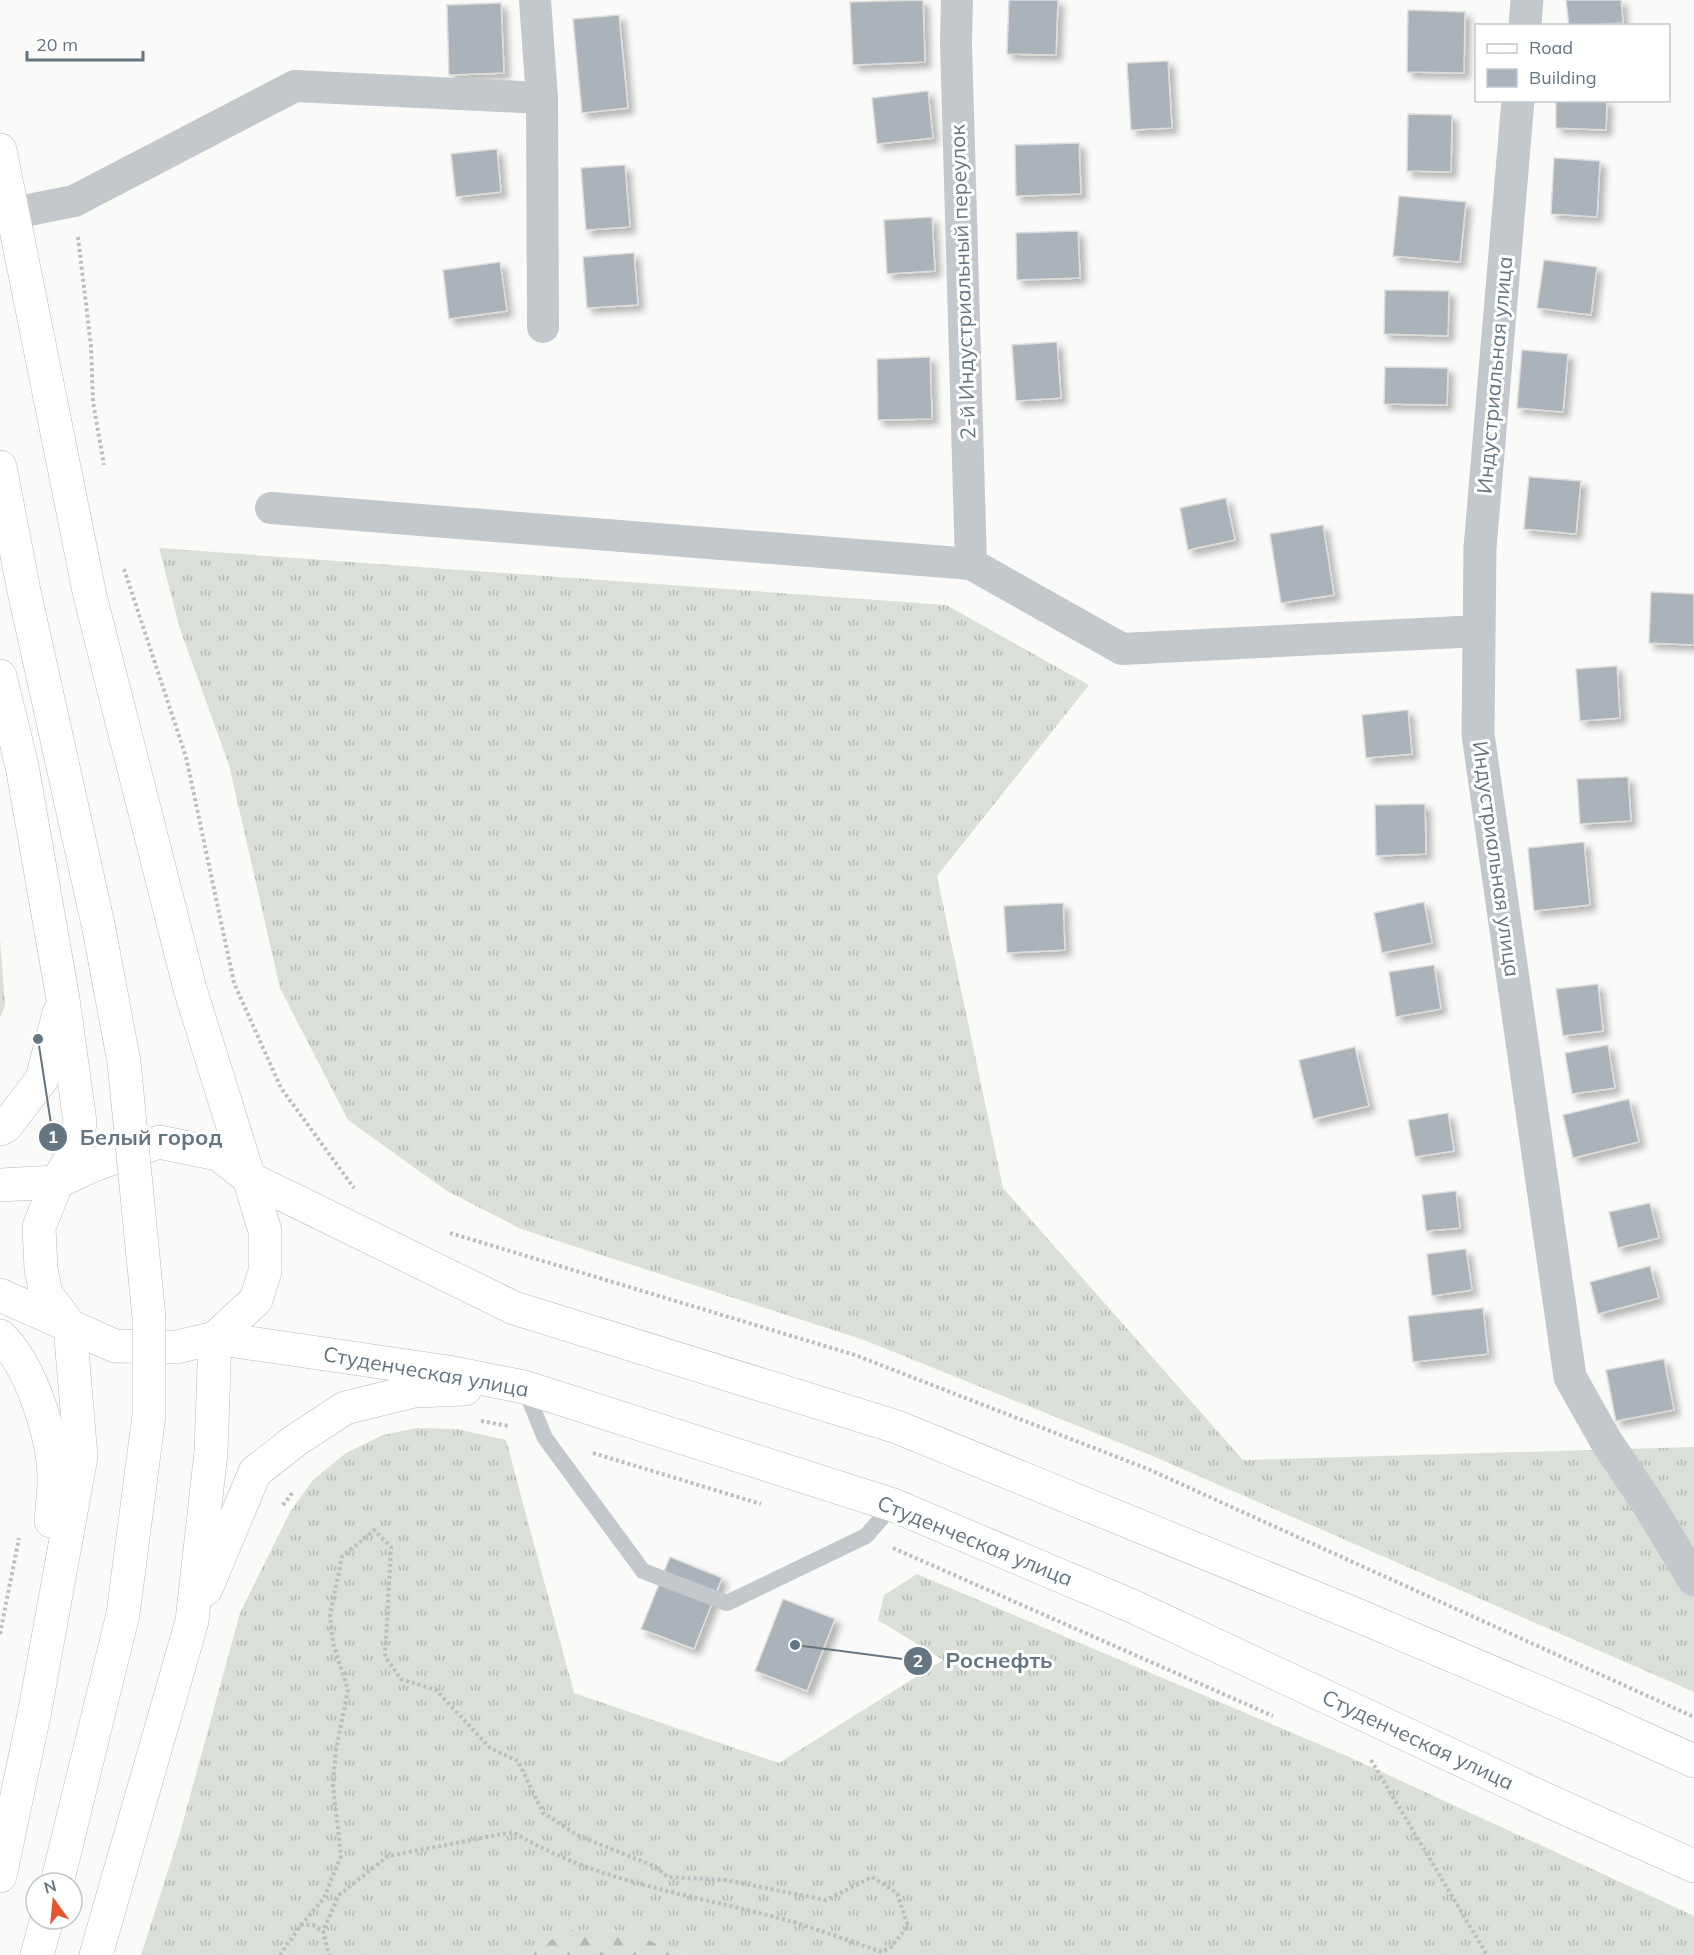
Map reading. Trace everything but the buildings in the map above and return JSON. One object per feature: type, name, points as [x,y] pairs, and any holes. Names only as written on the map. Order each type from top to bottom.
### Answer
[{"type":"main road","points":[[0,150],[90,596],[190,989],[265,1231],[265,1271],[256,1300],[215,1338],[177,1347],[115,1347],[0,1294]]},
{"type":"main road","points":[[0,467],[24,591],[99,930],[124,1062],[149,1318],[149,1415],[123,1614],[60,1871]]},
{"type":"main road","points":[[0,676],[22,766],[63,999],[80,1122],[76,1149],[57,1182],[39,1227],[41,1269],[46,1293],[70,1326],[81,1457],[35,1710],[0,1876]]},
{"type":"main road","points":[[0,1129],[6,1126],[42,1079],[63,999]]},
{"type":"main road","points":[[0,1185],[57,1182],[91,1166],[159,1142],[218,1154],[249,1178],[514,1308],[897,1427],[1583,1711],[1694,1761]]},
{"type":"main road","points":[[0,1336],[11,1347],[42,1408],[54,1478],[35,1710]]},
{"type":"main road","points":[[192,1621],[211,1452],[215,1338]]},
{"type":"main road","name":"Студенческая улица","points":[[215,1338],[448,1372],[524,1387],[893,1505],[1132,1606],[1551,1802],[1694,1866]]},
{"type":"main road","points":[[96,1955],[192,1621],[255,1472],[296,1440],[345,1408],[414,1391],[524,1387]]},
{"type":"main road","points":[[37,1955],[44,1931]]},
{"type":"street","points":[[535,0],[542,98],[543,327]]},
{"type":"street","name":"2-й Индустриальный переулок","points":[[957,0],[956,43],[971,564]]},
{"type":"street","points":[[1525,24],[1527,0]]},
{"type":"street","points":[[14,213],[74,201],[295,86],[542,98]]},
{"type":"street","name":"Индустриальная улица","points":[[1518,102],[1479,548],[1478,734],[1570,1377],[1606,1441],[1694,1580]]},
{"type":"street","points":[[271,508],[971,564],[1122,649],[1479,631]]},
{"type":"lane","points":[[524,1387],[545,1438],[643,1571],[727,1603],[866,1536],[893,1505]]},
{"type":"path","points":[[74,201],[91,346],[93,402],[104,470]]},
{"type":"path","points":[[121,560],[186,757],[234,983],[281,1088],[354,1188],[363,1193]]},
{"type":"path","points":[[442,1230],[866,1359],[1148,1469],[1694,1717]]},
{"type":"path","points":[[280,1955],[324,1898],[341,1856],[333,1786],[336,1750],[348,1690],[333,1643],[330,1615],[342,1557],[375,1530],[391,1547],[385,1657],[401,1679],[436,1690],[490,1748],[518,1761],[543,1814],[579,1836],[654,1866],[668,1877],[725,1880],[826,1900],[872,1877],[897,1893],[908,1926],[891,1947],[882,1952],[782,1919],[622,1880],[544,1851],[513,1832],[388,1856],[339,1895],[323,1931],[330,1955]]},
{"type":"path","points":[[1370,1758],[1487,1955]]},
{"type":"path","points":[[301,1925],[313,1925],[323,1931]]},
{"type":"green space","points":[[159,548],[946,605],[1089,685],[937,876],[1003,1188],[1243,1460],[1694,1447],[1694,1692],[1155,1457],[864,1340],[521,1229],[447,1191],[348,1120],[280,988],[229,765],[179,626]]},
{"type":"green space","points":[[0,939],[5,1005],[0,1018]]},
{"type":"green space","points":[[417,1428],[457,1429],[506,1440],[574,1693],[779,1763],[943,1660],[878,1620],[884,1595],[917,1574],[1347,1756],[1694,1916],[1694,1955],[685,1955],[626,1931],[571,1930],[521,1955],[141,1955],[180,1833],[240,1613],[290,1512],[313,1480],[346,1453],[383,1435]]},
{"type":"green space","points":[[571,1930],[626,1931],[685,1955],[521,1955]]},
{"type":"place","name":"Белый город","points":[[38,1039]]},
{"type":"place","name":"Роснефть","points":[[795,1645]]}]
